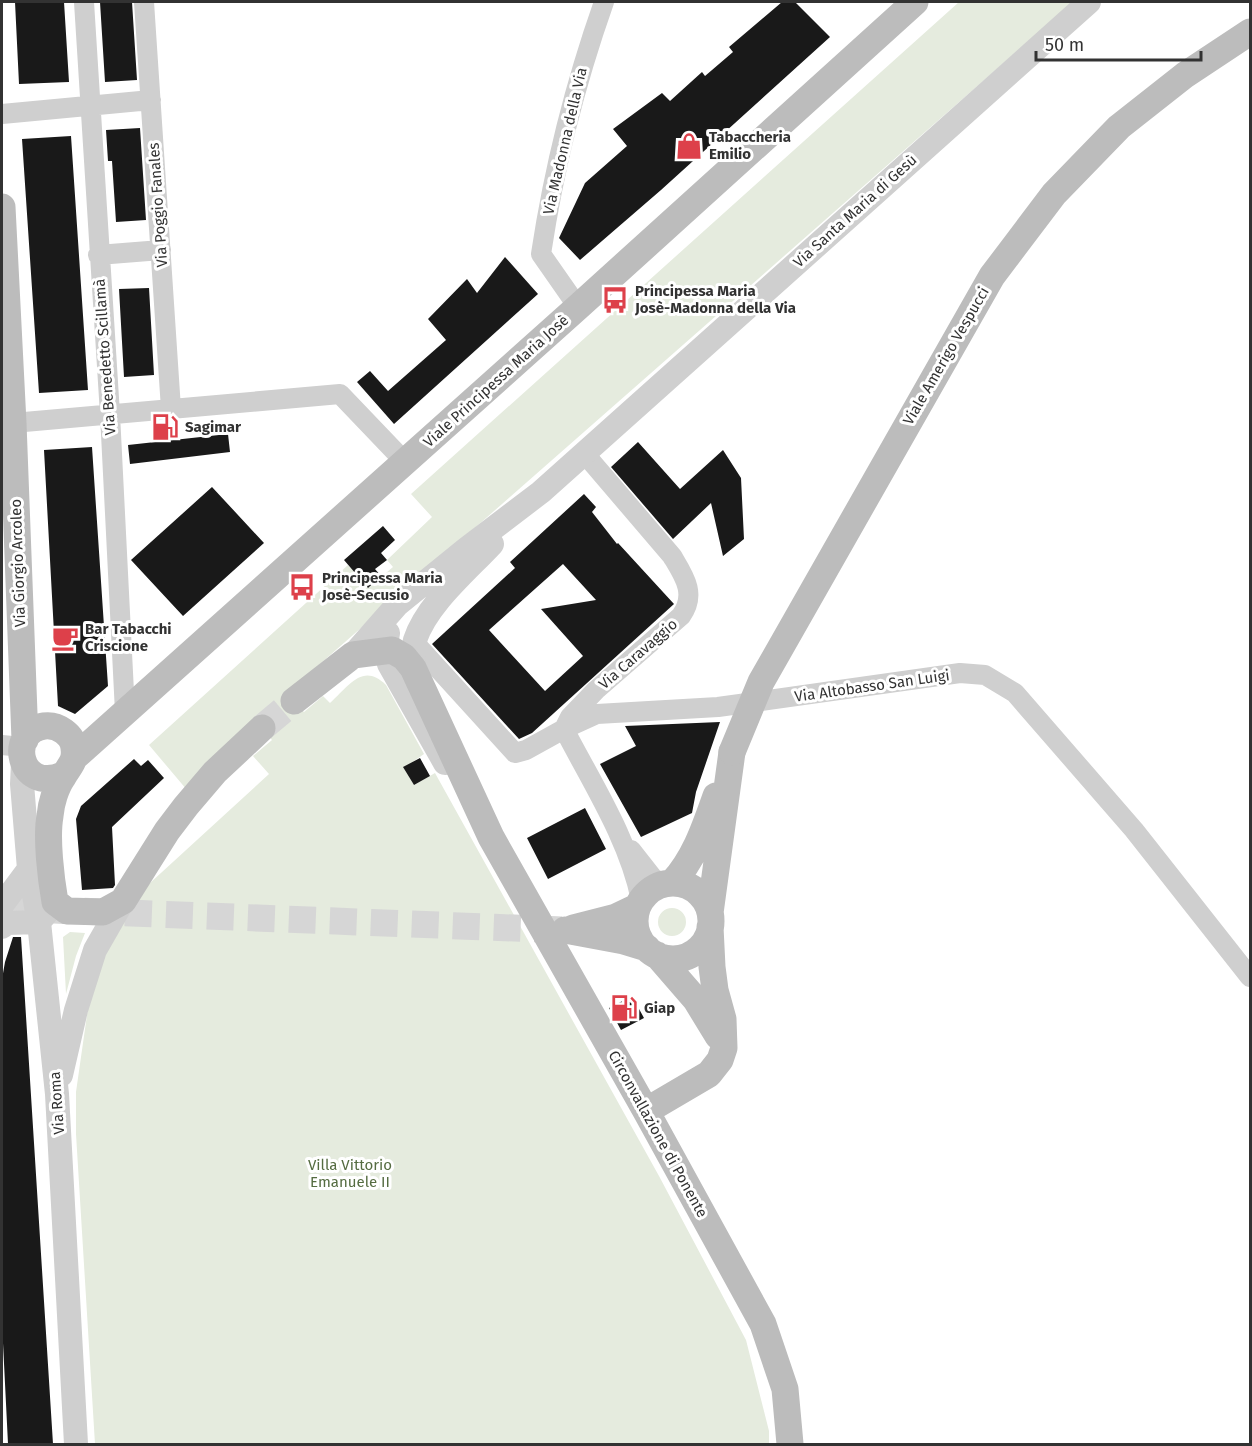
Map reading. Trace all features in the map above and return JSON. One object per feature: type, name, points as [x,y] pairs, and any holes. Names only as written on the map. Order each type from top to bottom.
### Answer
[{"type":"main road","name":"Viale Principessa Maria Josè","points":[[69,766],[125,712],[915,2]]},
{"type":"main road","name":"Viale Amerigo Vespucci","points":[[712,834],[732,752],[761,682],[992,276],[1054,194],[1119,127],[1185,75],[1251,32]]},
{"type":"main road","name":"Via Giorgio Arcoleo","points":[[2,207],[13,423],[18,749]]},
{"type":"main road","points":[[294,701],[353,655],[392,650],[405,657],[414,655]]},
{"type":"main road","name":"Circonvallazione di Ponente","points":[[414,655],[491,837],[763,1324],[785,1389],[790,1444]]},
{"type":"main road","points":[[69,766],[52,780],[40,779],[30,773],[18,749],[33,731],[44,726],[57,728],[67,734],[74,744],[69,766],[55,796],[49,816],[51,879],[47,912],[103,912],[123,901],[167,831],[186,806],[215,772],[262,728]]},
{"type":"main road","points":[[668,883],[685,868],[712,834]]},
{"type":"main road","points":[[646,1111],[709,1074],[720,1059],[724,1048],[723,1019],[715,990],[712,967],[710,920],[712,834]]},
{"type":"main road","points":[[668,883],[684,885],[696,891],[705,901],[710,920],[706,938],[690,954],[680,958],[668,958],[624,941],[565,930],[616,916],[639,904],[655,887],[668,883]]},
{"type":"main road","points":[[639,904],[635,918],[640,939],[696,1000],[713,1025],[724,1048]]},
{"type":"street","name":"Via Benedetto Scillamà","points":[[84,2],[110,414],[125,712]]},
{"type":"street","name":"Via Poggio Fanales","points":[[144,2],[171,409]]},
{"type":"street","name":"Via Madonna della Via","points":[[578,307],[541,254],[553,180],[585,54],[604,2]]},
{"type":"street","name":"Via Santa Maria di Gesù","points":[[541,492],[1089,2]]},
{"type":"street","points":[[2,114],[151,100]]},
{"type":"street","points":[[99,255],[161,250]]},
{"type":"street","points":[[13,423],[340,394],[405,462]]},
{"type":"street","name":"Via Caravaggio","points":[[564,729],[570,717],[596,690],[681,616],[687,607],[689,597],[682,574],[672,556],[584,453]]},
{"type":"street","points":[[353,655],[397,605],[541,492]]},
{"type":"street","points":[[414,655],[423,621],[444,595],[541,492]]},
{"type":"street","points":[[397,605],[388,631],[385,651],[389,664],[450,773],[491,837]]},
{"type":"street","name":"Via Altobasso San Luigi","points":[[414,655],[516,753],[597,714],[718,707],[960,673],[985,675],[1015,693],[1134,830],[1251,977]]},
{"type":"street","points":[[564,729],[618,833],[638,886],[639,904]]},
{"type":"street","name":"Via Roma","points":[[18,749],[29,869],[47,912],[76,1444]]},
{"type":"street","points":[[618,833],[653,878],[668,883]]},
{"type":"street","points":[[2,905],[29,869]]},
{"type":"street","points":[[57,1094],[76,1010],[95,950],[123,901]]},
{"type":"street","points":[[2,927],[7,923],[47,912]]},
{"type":"green space","name":"Villa Vittorio Emanuele II","points":[[959,2],[1073,2],[287,693],[304,712],[323,696],[330,703],[356,679],[363,676],[378,678],[386,685],[424,754],[404,768],[414,785],[435,773],[659,1176],[746,1340],[769,1431],[769,1444],[95,1444],[76,1134],[76,1092],[90,994],[106,951],[131,907],[150,883],[269,774],[253,756],[272,740],[256,722],[187,790],[149,745],[348,565],[368,588],[393,567],[387,560],[432,517],[411,494]]},
{"type":"green space","points":[[672,908],[682,912],[686,922],[682,932],[672,936],[662,932],[658,922],[662,912]]},
{"type":"green space","points":[[70,932],[85,933],[66,994],[63,937]]},
{"type":"building","points":[[15,2],[64,2],[69,82],[19,84]]},
{"type":"building","points":[[100,2],[132,2],[137,80],[105,82]]},
{"type":"building","points":[[782,2],[795,2],[830,37],[580,260],[559,238],[585,183],[627,146],[613,129],[662,93],[670,101],[702,72],[705,76],[733,52],[729,47]]},
{"type":"building","points":[[140,128],[146,220],[116,222],[112,161],[108,161],[106,130]]},
{"type":"building","points":[[71,136],[88,390],[39,393],[22,139]]},
{"type":"building","points":[[505,257],[538,294],[394,424],[357,382],[370,371],[388,391],[446,340],[428,319],[467,279],[477,293]]},
{"type":"building","points":[[149,288],[154,375],[124,377],[119,289]]},
{"type":"building","points":[[228,434],[230,452],[130,464],[128,445]]},
{"type":"building","points":[[638,442],[680,489],[723,450],[741,478],[744,539],[723,556],[711,503],[673,539],[611,467]]},
{"type":"building","points":[[92,447],[108,686],[75,714],[58,706],[44,450]]},
{"type":"building","points":[[212,487],[264,543],[183,616],[131,560]]},
{"type":"building","points":[[584,494],[596,507],[592,512],[617,544],[674,604],[532,733],[519,739],[432,644],[515,568],[510,562]],"holes":[[[563,564],[596,600],[541,609],[583,656],[545,691],[489,630]]]},
{"type":"building","points":[[383,526],[395,540],[381,553],[387,560],[375,569],[381,576],[368,588],[344,560]]},
{"type":"building","points":[[720,722],[696,792],[692,813],[641,837],[600,764],[636,746],[625,726]]},
{"type":"building","points":[[420,758],[430,776],[414,785],[403,767]]},
{"type":"building","points":[[134,759],[141,766],[148,760],[164,778],[112,827],[115,885],[113,888],[82,890],[76,819],[81,806]]},
{"type":"building","points":[[585,808],[606,849],[548,879],[527,838]]},
{"type":"building","points":[[13,937],[21,937],[53,1444],[8,1444],[2,1323],[2,979]]},
{"type":"building","points":[[632,996],[644,1018],[621,1030],[609,1008]]},
{"type":"tunnel","points":[[262,728],[294,701]]},
{"type":"tunnel","points":[[2,908],[564,930]]},
{"type":"place","name":"Tabaccheria Emilio","points":[[689,146]]},
{"type":"place","name":"Principessa Maria Josè-Madonna della Via","points":[[615,300]]},
{"type":"place","name":"Sagimar","points":[[165,427]]},
{"type":"place","name":"Principessa Maria Josè-Secusio","points":[[302,587]]},
{"type":"place","name":"Bar Tabacchi Criscione","points":[[65,638]]},
{"type":"place","name":"Giap","points":[[624,1008]]}]
